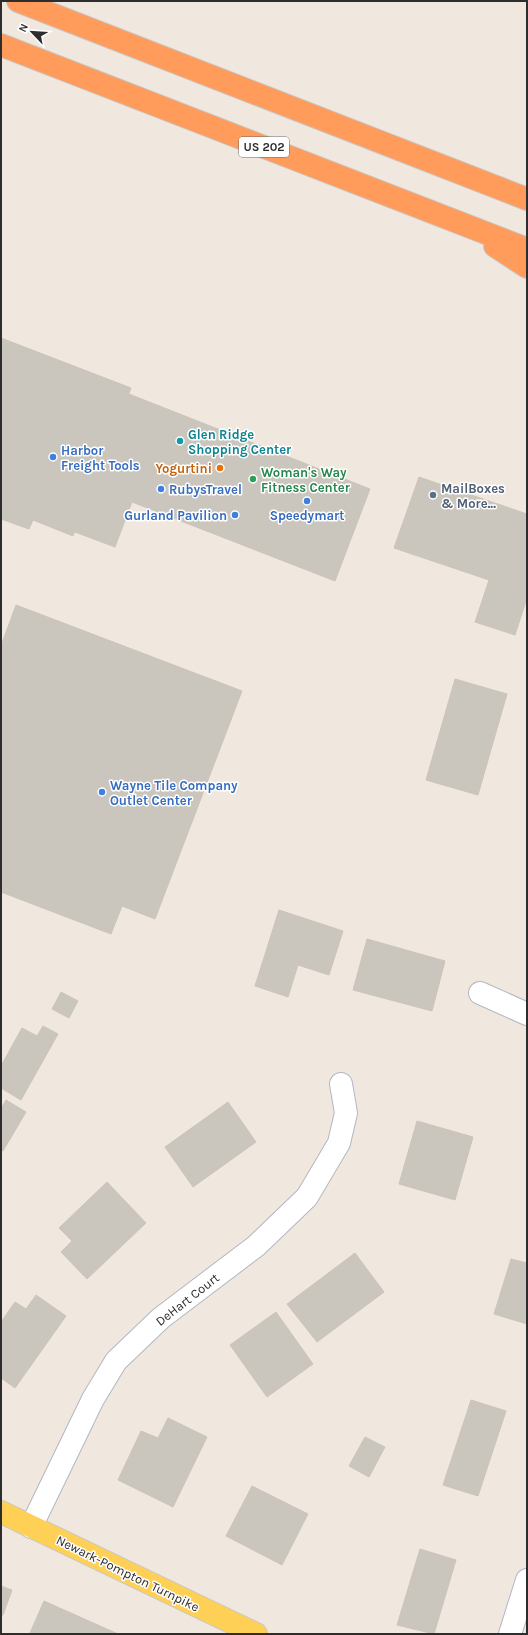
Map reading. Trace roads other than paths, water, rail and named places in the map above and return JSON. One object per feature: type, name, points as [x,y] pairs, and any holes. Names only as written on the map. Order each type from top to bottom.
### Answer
[{"type":"highway","points":[[25,2],[527,199]]},
{"type":"highway","name":"US 202","points":[[1,45],[527,249]]},
{"type":"highway","points":[[463,224],[527,267]]},
{"type":"main road","name":"Newark-Pompton Turnpike","points":[[1,1512],[256,1634]]},
{"type":"street","points":[[480,993],[527,1014]]},
{"type":"street","name":"DeHart Court","points":[[31,1527],[93,1399],[116,1361],[161,1318],[256,1246],[307,1197],[339,1143],[346,1113],[341,1084]]},
{"type":"street","points":[[510,1634],[527,1580]]},
{"type":"place","name":"Glen Ridge Shopping Center","points":[[180,441]]},
{"type":"place","name":"Harbor Freight Tools","points":[[53,457]]},
{"type":"place","name":"Yogurtini","points":[[220,468]]},
{"type":"place","name":"Woman's Way Fitness Center","points":[[253,479]]},
{"type":"place","name":"RubysTravel","points":[[161,489]]},
{"type":"place","name":"MailBoxes & More...","points":[[433,495]]},
{"type":"place","name":"Speedymart","points":[[307,501]]},
{"type":"place","name":"Gurland Pavilion","points":[[235,515]]},
{"type":"place","name":"Wayne Tile Company Outlet Center","points":[[102,792]]}]
